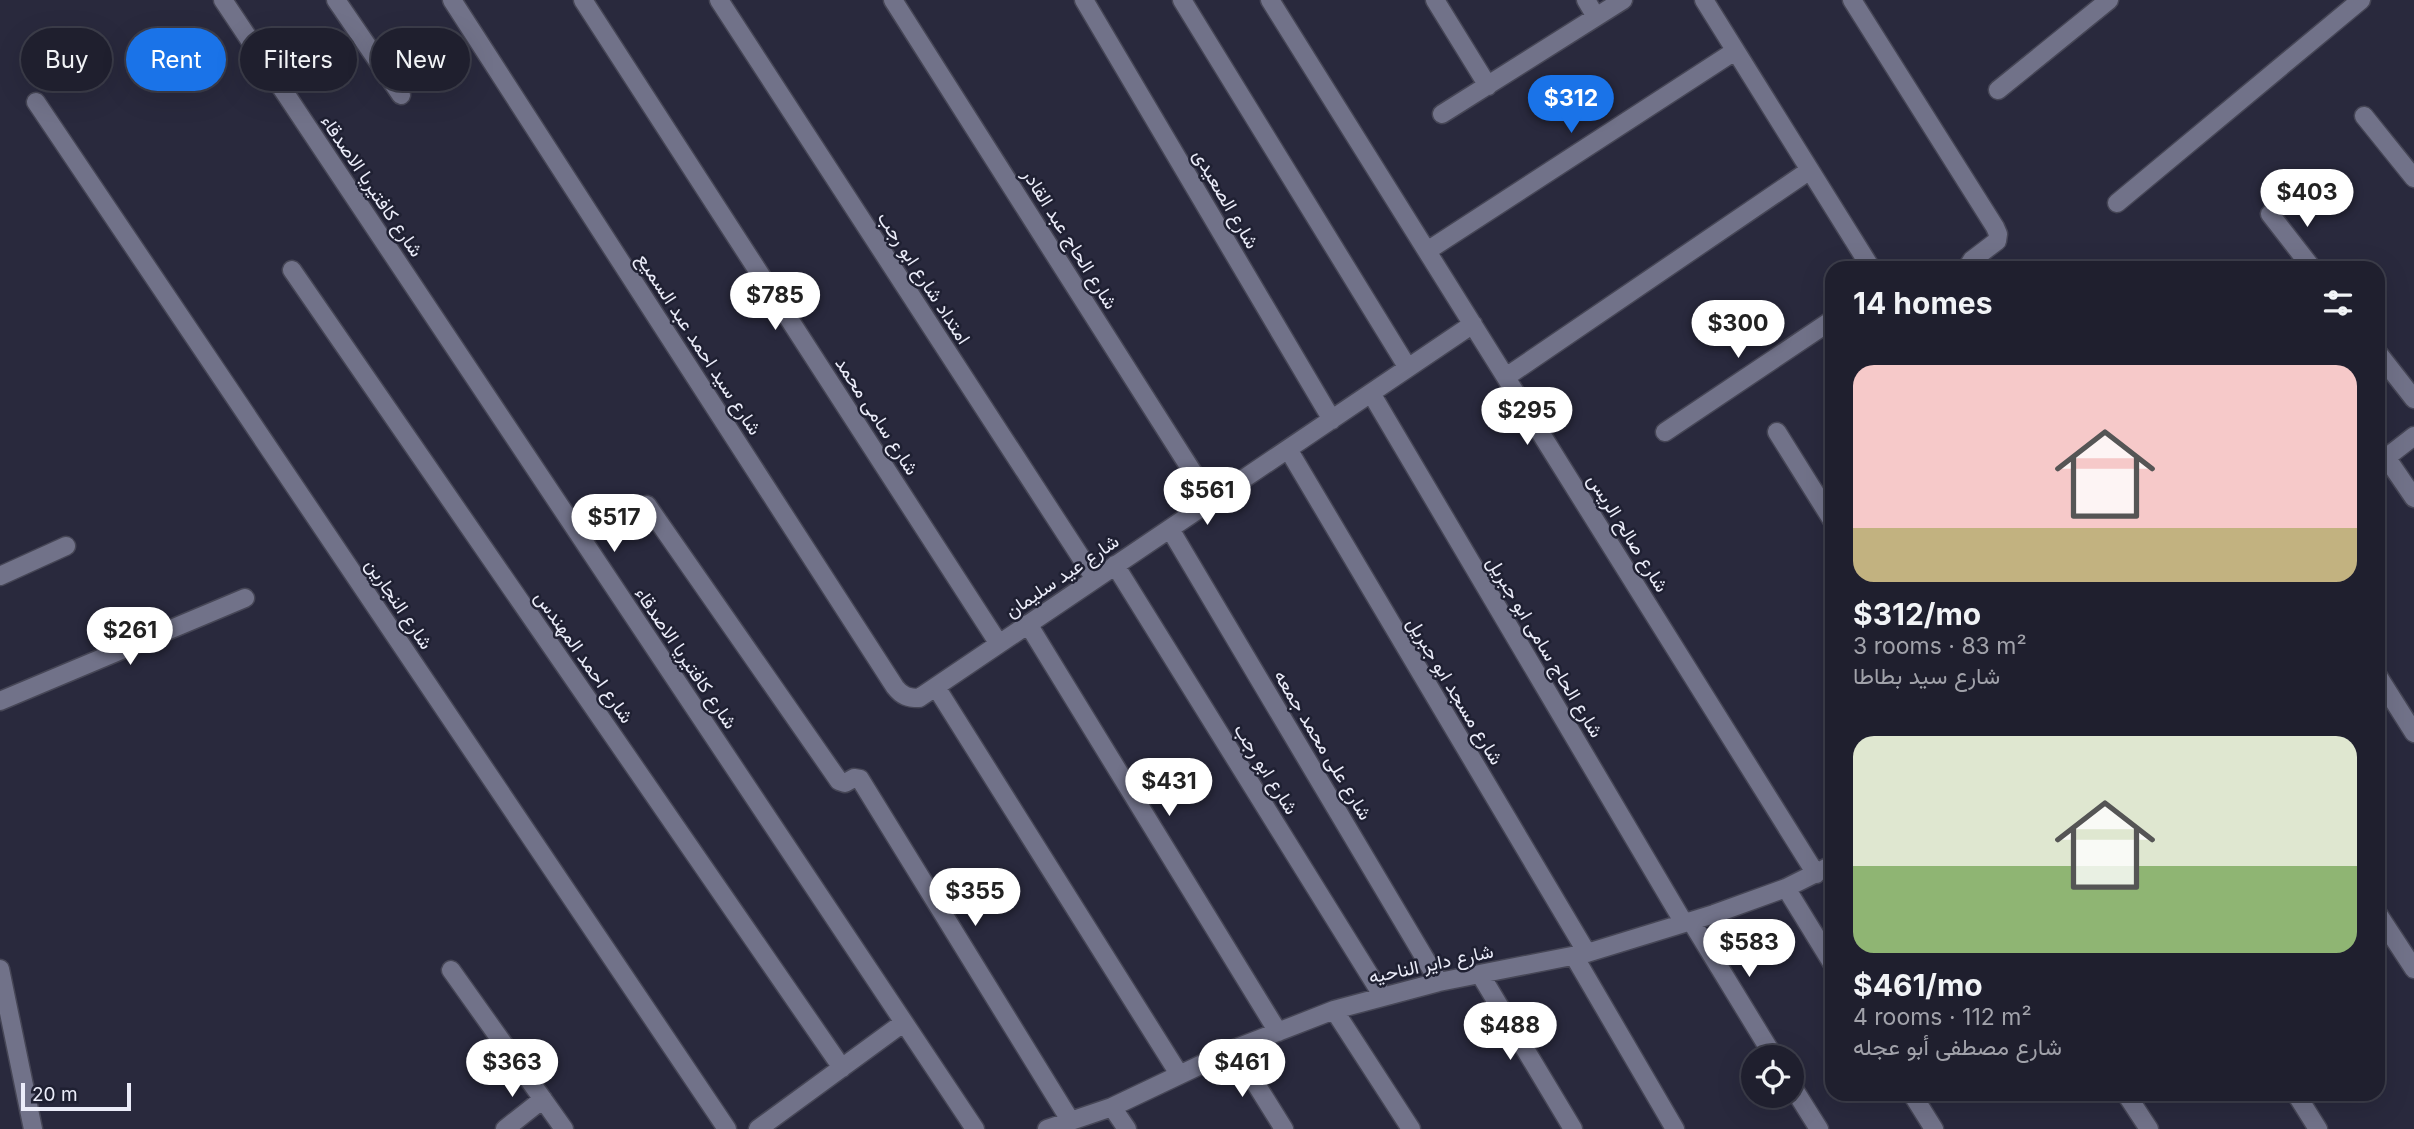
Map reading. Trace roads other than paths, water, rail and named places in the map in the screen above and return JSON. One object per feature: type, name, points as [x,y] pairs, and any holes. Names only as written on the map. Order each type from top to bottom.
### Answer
[{"type":"street","name":"شارع كافتيريا الاصدقاء","points":[[223,0],[975,1129]]},
{"type":"street","points":[[336,0],[401,95]]},
{"type":"street","name":"شارع سيد احمد عبد السميع","points":[[452,0],[895,687],[901,695],[919,698]]},
{"type":"street","name":"شارع سامى محمد","points":[[583,0],[999,644]]},
{"type":"street","name":"امتداد شارع ابو رجب","points":[[719,0],[1095,579]]},
{"type":"street","name":"شارع الحاج عبد القادر","points":[[892,0],[1211,501]]},
{"type":"street","name":"شارع الصعيدى","points":[[1084,0],[1332,420]]},
{"type":"street","points":[[1182,0],[1408,368]]},
{"type":"street","name":"شارع صالح الريس","points":[[1270,0],[1816,874]]},
{"type":"street","points":[[1435,0],[1488,86]]},
{"type":"street","points":[[1586,0],[1596,17]]},
{"type":"street","points":[[1441,114],[1623,0]]},
{"type":"street","points":[[1704,0],[1867,261]]},
{"type":"street","points":[[1852,0],[1995,227],[1997,241],[1971,261]]},
{"type":"street","points":[[1998,90],[2109,0]]},
{"type":"street","points":[[2117,203],[2361,0]]},
{"type":"street","points":[[1427,251],[1735,51]]},
{"type":"street","name":"شارع النجارين","points":[[36,102],[727,1129]]},
{"type":"street","points":[[2364,116],[2414,178]]},
{"type":"street","points":[[1506,377],[1810,170]]},
{"type":"street","points":[[2270,214],[2307,261]]},
{"type":"street","name":"شارع احمد المهندس","points":[[292,270],[842,1068]]},
{"type":"street","name":"شارع عيد سليمان","points":[[919,698],[1473,324]]},
{"type":"street","points":[[1665,432],[1825,325]]},
{"type":"street","points":[[2385,362],[2414,399]]},
{"type":"street","name":"شارع الحاج سامى ابو جبريل","points":[[1371,393],[1687,922],[1766,1045]]},
{"type":"street","points":[[1777,432],[1825,509]]},
{"type":"street","points":[[2385,458],[2414,436]]},
{"type":"street","name":"شارع مسجد ابو جبريل","points":[[1288,449],[1580,955],[1675,1129]]},
{"type":"street","points":[[2385,464],[2414,498]]},
{"type":"street","points":[[647,505],[839,781],[845,783],[854,778],[860,779],[1070,1121]]},
{"type":"street","name":"شارع على محمد جمعه","points":[[1170,529],[1439,982]]},
{"type":"street","points":[[0,576],[66,546]]},
{"type":"street","name":"شارع ابو رجب","points":[[1115,565],[1382,995]]},
{"type":"street","points":[[0,701],[245,598]]},
{"type":"street","points":[[1028,624],[1278,1032]]},
{"type":"street","points":[[936,687],[1179,1074]]},
{"type":"street","points":[[2385,687],[2414,733]]},
{"type":"street","name":"شارع داير الناحيه","points":[[1047,1129],[1112,1107],[1234,1049],[1334,1010],[1382,995],[1439,982],[1580,955],[1786,888],[1825,869]]},
{"type":"street","points":[[1786,888],[1825,952]]},
{"type":"street","points":[[2385,925],[2414,969]]},
{"type":"street","points":[[0,968],[33,1129]]},
{"type":"street","points":[[451,970],[564,1129]]},
{"type":"street","points":[[1480,974],[1573,1129]]},
{"type":"street","points":[[1334,1010],[1411,1129]]},
{"type":"street","points":[[758,1129],[903,1023]]},
{"type":"street","points":[[1234,1049],[1284,1129]]},
{"type":"street","points":[[505,1129],[543,1099]]},
{"type":"street","points":[[1916,1101],[1934,1129]]},
{"type":"street","points":[[2131,1101],[2149,1129]]},
{"type":"street","points":[[2300,1101],[2318,1129]]},
{"type":"street","points":[[1804,1105],[1819,1129]]},
{"type":"street","points":[[1112,1107],[1126,1129]]}]
